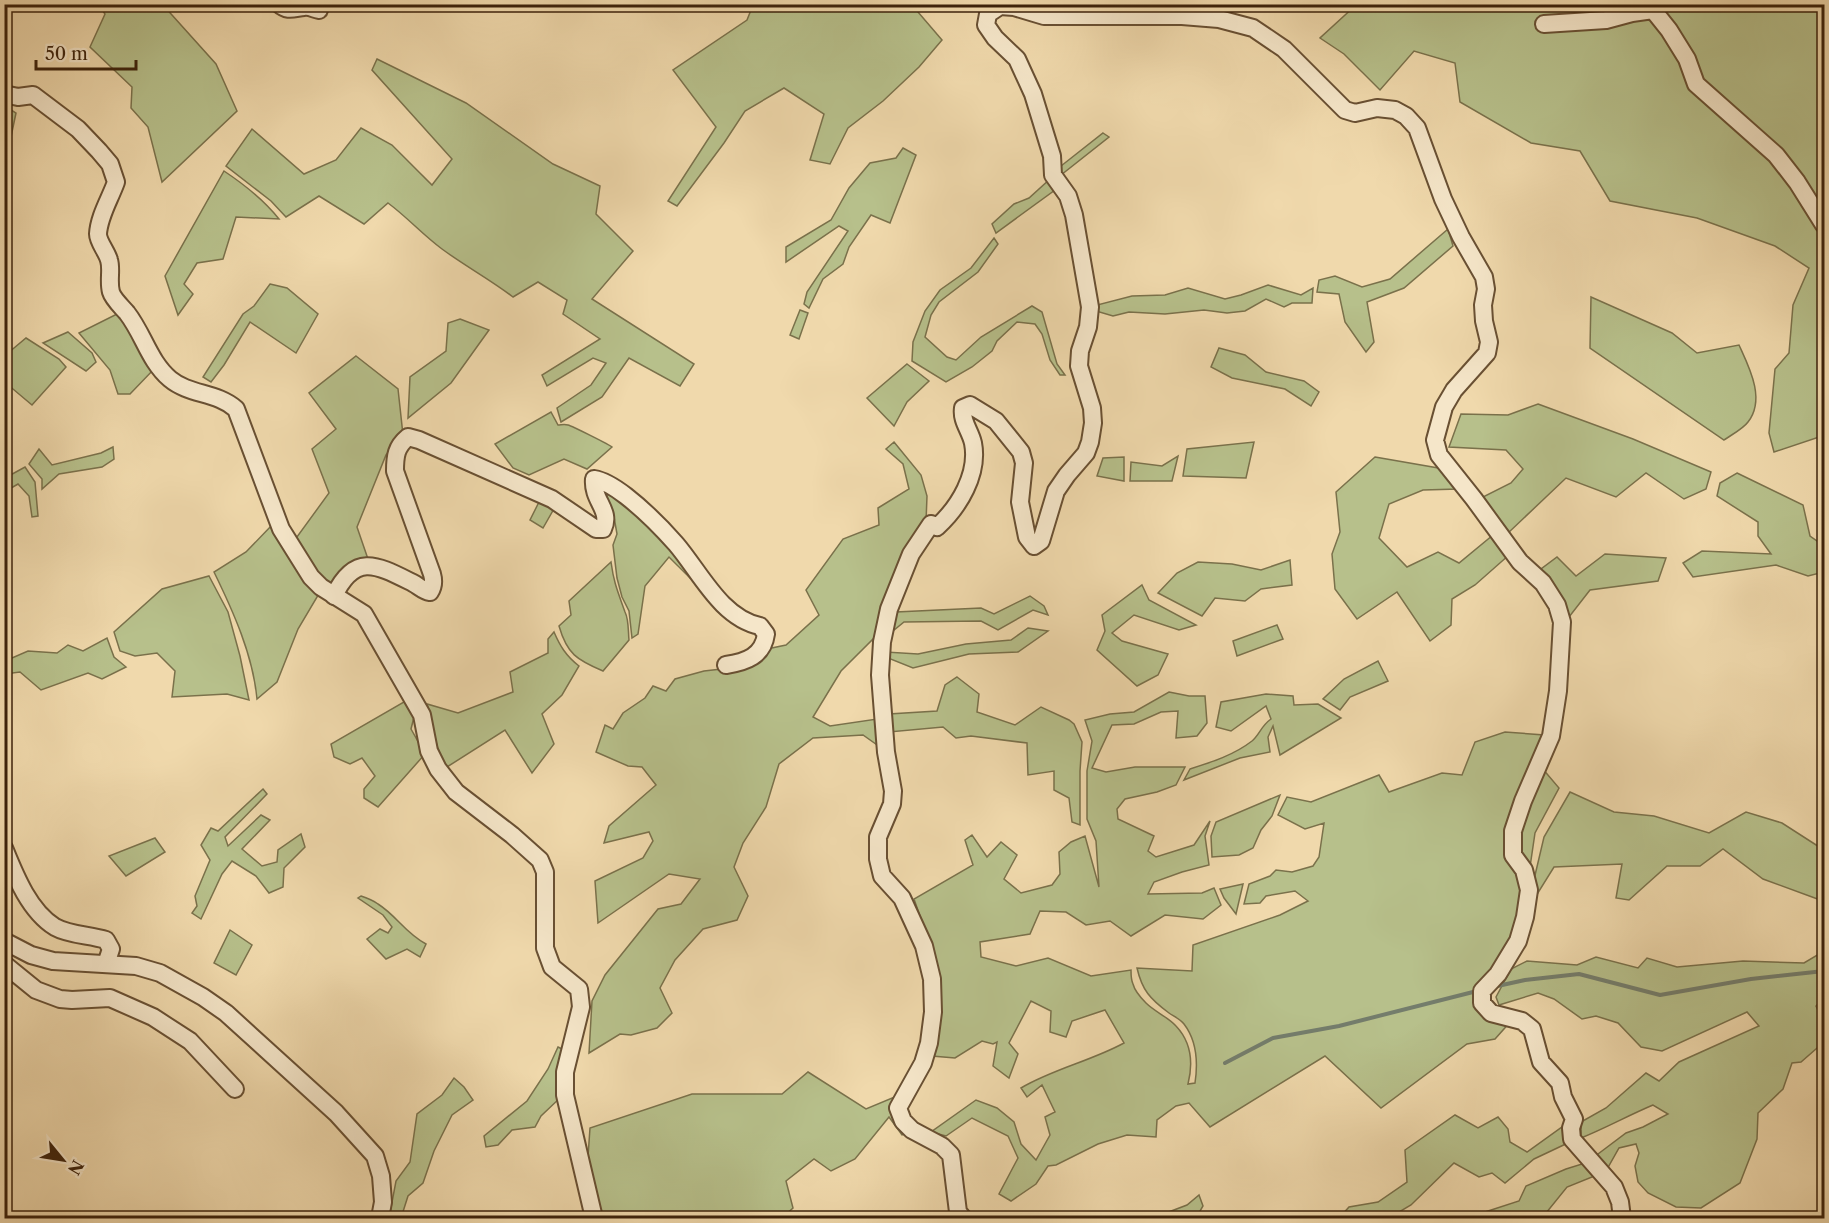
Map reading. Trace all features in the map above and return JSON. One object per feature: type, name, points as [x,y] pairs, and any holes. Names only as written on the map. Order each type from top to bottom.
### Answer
[{"type":"street","points":[[279,4],[282,8],[292,10],[305,6],[319,10]]},
{"type":"street","points":[[963,1218],[958,1212],[951,1155],[942,1146],[912,1130],[903,1121],[898,1108],[923,1063],[933,1012],[932,979],[924,946],[902,898],[882,876],[878,859],[878,837],[892,804],[893,791],[886,752],[880,675],[882,642],[889,609],[911,554],[931,524],[937,527],[946,519],[965,490],[971,474],[973,444],[962,416],[963,408],[970,405],[996,421],[1021,452],[1024,463],[1020,502],[1027,537],[1034,546],[1041,541],[1056,491],[1067,474],[1086,453],[1093,423],[1089,395],[1079,366],[1080,351],[1088,327],[1090,308],[1074,215],[1068,196],[1053,175],[1052,156],[1047,136],[1026,77],[1017,59],[995,38],[986,25],[988,14],[1000,6],[1014,7],[1044,16],[1219,18],[1253,28],[1284,49],[1345,110],[1355,113],[1377,108],[1395,110],[1406,116],[1417,128],[1443,199],[1484,277],[1486,289],[1484,321],[1489,342],[1487,353],[1454,390],[1444,407],[1435,440],[1438,455],[1474,499],[1520,562],[1543,583],[1557,604],[1562,622],[1558,691],[1551,736],[1523,801],[1513,831],[1513,855],[1524,870],[1529,890],[1525,917],[1518,941],[1498,974],[1482,991],[1482,1003],[1491,1013],[1522,1021],[1532,1029],[1541,1062],[1560,1083],[1563,1097],[1574,1119],[1571,1128],[1572,1139],[1614,1187],[1620,1203],[1622,1218]]},
{"type":"street","points":[[1544,24],[1606,20],[1653,10],[1687,59],[1696,84],[1776,155],[1797,182],[1824,225]]},
{"type":"street","points":[[4,94],[18,97],[33,95],[78,129],[110,164],[116,182],[107,201],[98,236],[110,262],[111,294],[129,315],[143,337],[152,359],[170,379],[184,387],[227,401],[236,409],[281,530],[311,577],[321,587],[364,614],[422,715],[429,751],[438,769],[456,792],[540,860],[545,872],[545,948],[552,967],[579,989],[581,1006],[565,1072],[565,1095],[594,1218]]},
{"type":"street","points":[[334,596],[340,584],[353,570],[364,566],[377,567],[424,591],[430,592],[432,588],[434,581],[432,574],[395,471],[397,450],[408,437],[552,500],[596,529],[603,530],[606,523],[605,512],[593,490],[594,479],[602,480],[623,494],[641,508],[676,545],[716,596],[742,619],[760,626],[766,634],[765,644],[749,661],[726,665]]},
{"type":"street","points":[[4,848],[29,899],[41,915],[56,927],[106,940],[111,949],[106,964]]},
{"type":"street","points":[[4,942],[31,955],[53,961],[136,966],[160,973],[226,1013],[336,1113],[375,1156],[381,1176],[384,1202],[380,1218]]},
{"type":"street","points":[[4,964],[36,990],[44,993],[72,1000],[110,998],[153,1017],[190,1041],[235,1089]]},
{"type":"green space","points":[[1402,4],[1824,5],[1824,438],[1819,437],[1774,452],[1769,433],[1775,369],[1789,353],[1793,305],[1809,268],[1775,246],[1697,218],[1610,201],[1580,151],[1531,143],[1460,102],[1455,63],[1414,51],[1380,90],[1344,54],[1320,38],[1356,5],[1397,8]]},
{"type":"green space","points":[[99,5],[163,5],[216,64],[237,111],[162,182],[148,127],[131,108],[132,87],[90,47],[105,14]]},
{"type":"green space","points":[[753,5],[912,5],[942,40],[919,67],[883,101],[848,128],[830,164],[810,160],[824,114],[784,88],[745,111],[677,206],[668,201],[716,127],[673,70],[747,20]]},
{"type":"green space","points":[[377,59],[466,103],[553,164],[600,186],[596,214],[633,251],[592,299],[694,364],[680,386],[629,358],[602,397],[561,422],[557,408],[591,385],[606,363],[593,358],[547,386],[542,375],[600,339],[563,314],[567,300],[538,282],[513,297],[442,249],[388,203],[364,224],[319,196],[286,217],[271,201],[226,166],[252,129],[304,174],[336,160],[361,128],[392,145],[432,185],[452,159],[372,70]]},
{"type":"green space","points":[[5,106],[16,113],[5,165]]},
{"type":"green space","points":[[1103,133],[1109,137],[1061,175],[1061,166]]},
{"type":"green space","points":[[903,148],[916,155],[890,223],[871,215],[849,247],[843,264],[823,279],[809,308],[804,304],[807,292],[848,231],[839,226],[786,262],[786,247],[831,220],[849,188],[870,163],[896,158]]},
{"type":"green space","points":[[224,171],[267,205],[279,219],[236,217],[223,259],[197,263],[184,284],[193,294],[178,315],[165,276]]},
{"type":"green space","points":[[1050,179],[1055,190],[996,233],[992,224],[1014,204],[1029,198]]},
{"type":"green space","points":[[1448,229],[1453,246],[1404,288],[1367,302],[1374,342],[1366,352],[1345,322],[1339,294],[1317,292],[1319,280],[1335,276],[1362,287],[1390,279]]},
{"type":"green space","points":[[994,238],[998,244],[978,272],[939,302],[931,315],[925,337],[947,357],[956,360],[981,337],[1032,306],[1042,312],[1057,364],[1065,375],[1060,375],[1050,360],[1042,334],[1035,324],[1017,322],[997,341],[992,351],[972,367],[946,382],[912,361],[913,342],[925,311],[940,290],[971,268]]},
{"type":"green space","points":[[270,284],[287,288],[318,314],[296,353],[250,322],[211,382],[203,377],[243,314],[254,306]]},
{"type":"green space","points":[[1268,285],[1301,295],[1313,288],[1312,303],[1292,303],[1284,307],[1266,299],[1245,311],[1227,313],[1204,310],[1165,314],[1129,312],[1113,316],[1096,311],[1097,305],[1132,296],[1165,295],[1188,288],[1225,299]]},
{"type":"green space","points":[[1591,297],[1672,333],[1697,353],[1739,345],[1751,373],[1756,393],[1756,403],[1748,422],[1724,440],[1590,348]]},
{"type":"green space","points":[[800,310],[808,313],[799,339],[790,335]]},
{"type":"green space","points":[[121,312],[156,367],[130,394],[118,394],[110,370],[79,333]]},
{"type":"green space","points":[[460,319],[489,330],[451,383],[408,418],[410,377],[446,351],[448,323]]},
{"type":"green space","points":[[68,332],[92,353],[96,362],[86,371],[43,343]]},
{"type":"green space","points":[[26,338],[59,359],[66,367],[32,405],[7,384],[8,353]]},
{"type":"green space","points":[[1219,348],[1245,355],[1266,372],[1304,381],[1319,392],[1311,406],[1285,389],[1232,378],[1211,367]]},
{"type":"green space","points":[[356,356],[398,389],[403,435],[386,455],[357,527],[369,562],[331,588],[321,582],[294,541],[329,493],[312,449],[336,429],[309,393]]},
{"type":"green space","points":[[907,364],[929,381],[907,402],[894,426],[867,398]]},
{"type":"green space","points":[[1538,404],[1633,439],[1711,472],[1706,489],[1684,499],[1646,473],[1616,497],[1566,478],[1506,535],[1479,499],[1511,483],[1523,469],[1506,450],[1449,447],[1461,414],[1508,415]]},
{"type":"green space","points":[[551,412],[558,425],[571,426],[612,447],[587,469],[564,459],[529,475],[513,468],[495,444]]},
{"type":"green space","points":[[894,442],[921,475],[927,496],[926,522],[887,592],[875,637],[841,671],[813,717],[830,726],[877,719],[880,747],[863,735],[813,738],[779,764],[766,807],[743,843],[734,867],[748,896],[737,920],[703,929],[675,960],[660,988],[672,1013],[657,1028],[631,1035],[620,1034],[589,1053],[592,1001],[605,975],[658,909],[681,904],[700,879],[669,874],[598,923],[595,881],[643,858],[653,841],[649,832],[604,843],[609,826],[656,785],[642,767],[628,766],[596,752],[605,725],[613,729],[623,713],[645,698],[653,686],[666,691],[675,679],[704,671],[748,666],[767,649],[786,645],[819,615],[806,590],[843,539],[879,525],[878,508],[909,489],[903,464],[886,449]]},
{"type":"green space","points":[[1254,442],[1246,478],[1183,476],[1187,449]]},
{"type":"green space","points":[[113,447],[114,459],[102,467],[59,474],[42,489],[42,479],[29,464],[39,449],[52,465],[101,453]]},
{"type":"green space","points":[[1178,456],[1172,481],[1130,481],[1131,462],[1162,466]]},
{"type":"green space","points":[[1124,457],[1124,481],[1097,476],[1103,458]]},
{"type":"green space","points":[[1375,457],[1444,469],[1458,489],[1423,490],[1389,504],[1379,538],[1407,567],[1438,552],[1459,563],[1493,535],[1509,555],[1475,585],[1452,599],[1451,625],[1430,641],[1397,592],[1357,619],[1335,589],[1332,554],[1340,532],[1336,492]]},
{"type":"green space","points":[[25,467],[35,482],[38,516],[32,517],[29,496],[18,484],[6,491],[5,478]]},
{"type":"green space","points":[[1737,473],[1803,505],[1810,536],[1824,546],[1824,572],[1808,576],[1776,565],[1693,577],[1683,563],[1702,551],[1771,554],[1758,536],[1758,522],[1717,496],[1720,483]]},
{"type":"green space","points":[[604,486],[621,495],[694,573],[690,578],[669,557],[645,586],[638,634],[632,638],[629,611],[617,578],[613,545],[617,534],[614,517],[609,505],[599,494]]},
{"type":"green space","points":[[541,498],[555,507],[543,528],[530,520]]},
{"type":"green space","points":[[274,523],[320,592],[298,629],[277,682],[257,699],[247,650],[214,572],[246,552]]},
{"type":"green space","points":[[1605,554],[1666,558],[1658,581],[1590,590],[1569,617],[1537,572],[1557,557],[1576,576]]},
{"type":"green space","points":[[1290,560],[1292,585],[1261,589],[1245,601],[1215,598],[1202,616],[1158,593],[1177,573],[1198,562],[1232,564],[1261,570]]},
{"type":"green space","points":[[611,562],[627,618],[629,640],[603,671],[574,655],[562,636],[559,626],[571,615],[569,601]]},
{"type":"green space","points":[[209,576],[228,612],[249,700],[227,694],[172,697],[175,671],[157,653],[135,656],[120,651],[114,632],[162,589]]},
{"type":"green space","points":[[1142,585],[1149,600],[1196,625],[1179,630],[1134,615],[1112,633],[1122,641],[1168,654],[1158,675],[1137,686],[1097,650],[1105,631],[1102,615]]},
{"type":"green space","points":[[1030,596],[1044,606],[1048,615],[1033,610],[998,630],[981,621],[904,622],[888,635],[896,612],[981,608],[994,614]]},
{"type":"green space","points":[[1277,625],[1283,639],[1237,656],[1233,641]]},
{"type":"green space","points":[[1028,628],[1048,631],[1018,652],[969,654],[913,668],[888,658],[886,652],[918,654],[966,644],[1011,640]]},
{"type":"green space","points":[[554,632],[564,650],[579,666],[562,695],[542,714],[554,744],[532,773],[505,730],[447,767],[437,745],[427,704],[458,713],[513,692],[510,672],[548,653],[548,639]]},
{"type":"green space","points":[[107,638],[114,657],[126,667],[102,679],[88,673],[41,690],[20,672],[5,674],[5,661],[28,651],[57,653],[68,645],[83,651]]},
{"type":"green space","points":[[1378,661],[1388,681],[1350,697],[1340,710],[1323,699],[1344,679]]},
{"type":"green space","points":[[957,677],[979,694],[977,712],[1015,725],[1041,707],[1074,724],[1082,742],[1080,825],[1072,822],[1069,798],[1054,790],[1054,771],[1028,775],[1027,743],[971,736],[956,738],[943,727],[889,732],[889,714],[937,711],[945,685]]},
{"type":"green space","points":[[1169,692],[1205,696],[1207,723],[1197,736],[1176,738],[1178,711],[1161,712],[1134,724],[1112,725],[1092,768],[1106,772],[1135,767],[1185,767],[1176,785],[1125,799],[1117,809],[1118,819],[1154,836],[1148,851],[1156,857],[1194,845],[1210,821],[1205,836],[1209,865],[1154,882],[1148,894],[1202,893],[1214,888],[1221,905],[1203,919],[1165,915],[1131,936],[1110,921],[1086,925],[1066,912],[1040,911],[1030,934],[980,942],[981,957],[1016,966],[1048,958],[1091,976],[1131,970],[1132,982],[1138,995],[1173,1023],[1185,1039],[1191,1061],[1188,1084],[1195,1083],[1195,1052],[1192,1038],[1182,1022],[1162,1008],[1148,994],[1137,968],[1192,971],[1193,945],[1280,915],[1308,901],[1295,891],[1266,896],[1260,903],[1244,904],[1249,884],[1270,876],[1276,870],[1292,872],[1313,866],[1319,857],[1324,823],[1305,829],[1278,815],[1287,797],[1311,802],[1379,775],[1389,792],[1442,773],[1462,775],[1475,742],[1505,732],[1544,735],[1515,799],[1518,873],[1523,892],[1514,938],[1475,993],[1511,1021],[1495,1039],[1467,1044],[1381,1108],[1325,1056],[1210,1127],[1189,1103],[1176,1106],[1157,1120],[1156,1137],[1127,1135],[1098,1144],[1056,1165],[1048,1166],[1036,1184],[1011,1201],[999,1194],[1018,1158],[1008,1136],[972,1118],[946,1136],[931,1132],[976,1100],[997,1108],[1014,1122],[1021,1144],[1036,1160],[1050,1135],[1045,1117],[1055,1112],[1042,1085],[1027,1097],[1021,1088],[1046,1075],[1124,1043],[1105,1010],[1072,1021],[1066,1037],[1050,1032],[1051,1011],[1031,1001],[1009,1043],[1018,1054],[1009,1078],[993,1066],[997,1042],[993,1044],[982,1041],[955,1058],[932,1056],[938,995],[937,965],[914,899],[973,865],[965,840],[972,835],[987,857],[1001,842],[1017,855],[1004,879],[1021,893],[1052,885],[1060,874],[1059,852],[1071,842],[1085,836],[1099,887],[1096,841],[1087,819],[1087,771],[1092,741],[1085,720],[1110,714],[1134,712]]},
{"type":"green space","points":[[1266,694],[1293,696],[1294,705],[1318,704],[1341,718],[1280,755],[1273,726],[1268,737],[1270,752],[1240,758],[1184,780],[1190,769],[1223,758],[1245,746],[1271,719],[1266,706],[1231,731],[1216,727],[1221,702]]},
{"type":"green space","points":[[409,699],[415,713],[411,729],[425,754],[378,807],[364,798],[364,789],[375,776],[362,758],[350,764],[334,757],[331,744]]},
{"type":"green space","points":[[1542,768],[1559,788],[1535,833],[1530,867],[1516,853],[1525,801]]},
{"type":"green space","points":[[263,789],[267,794],[225,837],[228,846],[261,815],[270,820],[242,849],[262,866],[277,862],[278,850],[301,834],[305,847],[284,868],[283,887],[269,893],[256,876],[232,861],[222,874],[201,919],[192,913],[197,906],[195,896],[210,860],[201,845],[211,828],[218,831]]},
{"type":"green space","points":[[1570,792],[1614,812],[1654,816],[1709,833],[1746,812],[1782,823],[1824,850],[1824,899],[1823,901],[1763,879],[1723,849],[1700,866],[1667,866],[1629,900],[1616,898],[1622,864],[1554,867],[1536,896],[1532,888],[1544,837]]},
{"type":"green space","points":[[1280,795],[1272,816],[1261,830],[1253,848],[1239,855],[1212,857],[1211,836],[1216,822]]},
{"type":"green space","points":[[155,838],[165,852],[126,876],[109,856]]},
{"type":"green space","points":[[1243,884],[1236,914],[1220,889]]},
{"type":"green space","points":[[361,896],[385,909],[412,935],[426,944],[420,957],[407,949],[386,959],[367,939],[380,929],[388,933],[392,927],[383,915],[358,898]]},
{"type":"green space","points":[[230,930],[252,945],[236,975],[214,963]]},
{"type":"green space","points":[[1824,951],[1824,997],[1816,1006],[1824,1022],[1824,1042],[1801,1062],[1792,1063],[1783,1089],[1758,1113],[1757,1139],[1740,1183],[1701,1208],[1676,1207],[1648,1193],[1638,1182],[1635,1166],[1639,1153],[1636,1144],[1619,1148],[1606,1171],[1594,1157],[1626,1133],[1668,1114],[1653,1105],[1581,1138],[1581,1122],[1606,1108],[1646,1073],[1659,1081],[1679,1062],[1759,1026],[1747,1012],[1662,1051],[1641,1047],[1618,1023],[1596,1016],[1582,1019],[1554,999],[1538,993],[1499,1005],[1496,997],[1511,969],[1527,961],[1577,965],[1596,957],[1638,968],[1647,958],[1677,967],[1743,961],[1804,963]]},
{"type":"green space","points":[[558,1047],[564,1050],[561,1097],[541,1116],[535,1127],[512,1130],[498,1145],[486,1147],[484,1136],[527,1101],[548,1069]]},
{"type":"green space","points":[[808,1072],[866,1109],[897,1096],[909,1133],[902,1135],[889,1117],[855,1159],[831,1171],[814,1159],[786,1181],[793,1208],[782,1218],[601,1218],[588,1157],[590,1128],[692,1094],[782,1094]]},
{"type":"green space","points":[[454,1078],[473,1100],[452,1115],[434,1151],[423,1183],[408,1196],[401,1218],[389,1218],[396,1181],[410,1162],[417,1114],[442,1095]]},
{"type":"green space","points":[[1455,1115],[1478,1128],[1498,1117],[1508,1129],[1510,1142],[1527,1152],[1569,1122],[1570,1142],[1534,1159],[1505,1183],[1492,1173],[1479,1177],[1454,1163],[1411,1205],[1389,1218],[1339,1218],[1349,1207],[1378,1202],[1407,1182],[1405,1150]]},
{"type":"green space","points":[[1585,1163],[1597,1175],[1567,1187],[1542,1218],[1471,1218],[1519,1201],[1526,1186]]},
{"type":"green space","points":[[1199,1195],[1203,1206],[1196,1218],[1157,1218],[1187,1205]]},
{"type":"waterway","points":[[1493,987],[1525,980],[1579,974],[1660,995],[1751,979],[1824,971]]},
{"type":"waterway","points":[[1225,1063],[1273,1038],[1339,1026],[1477,991]]}]
